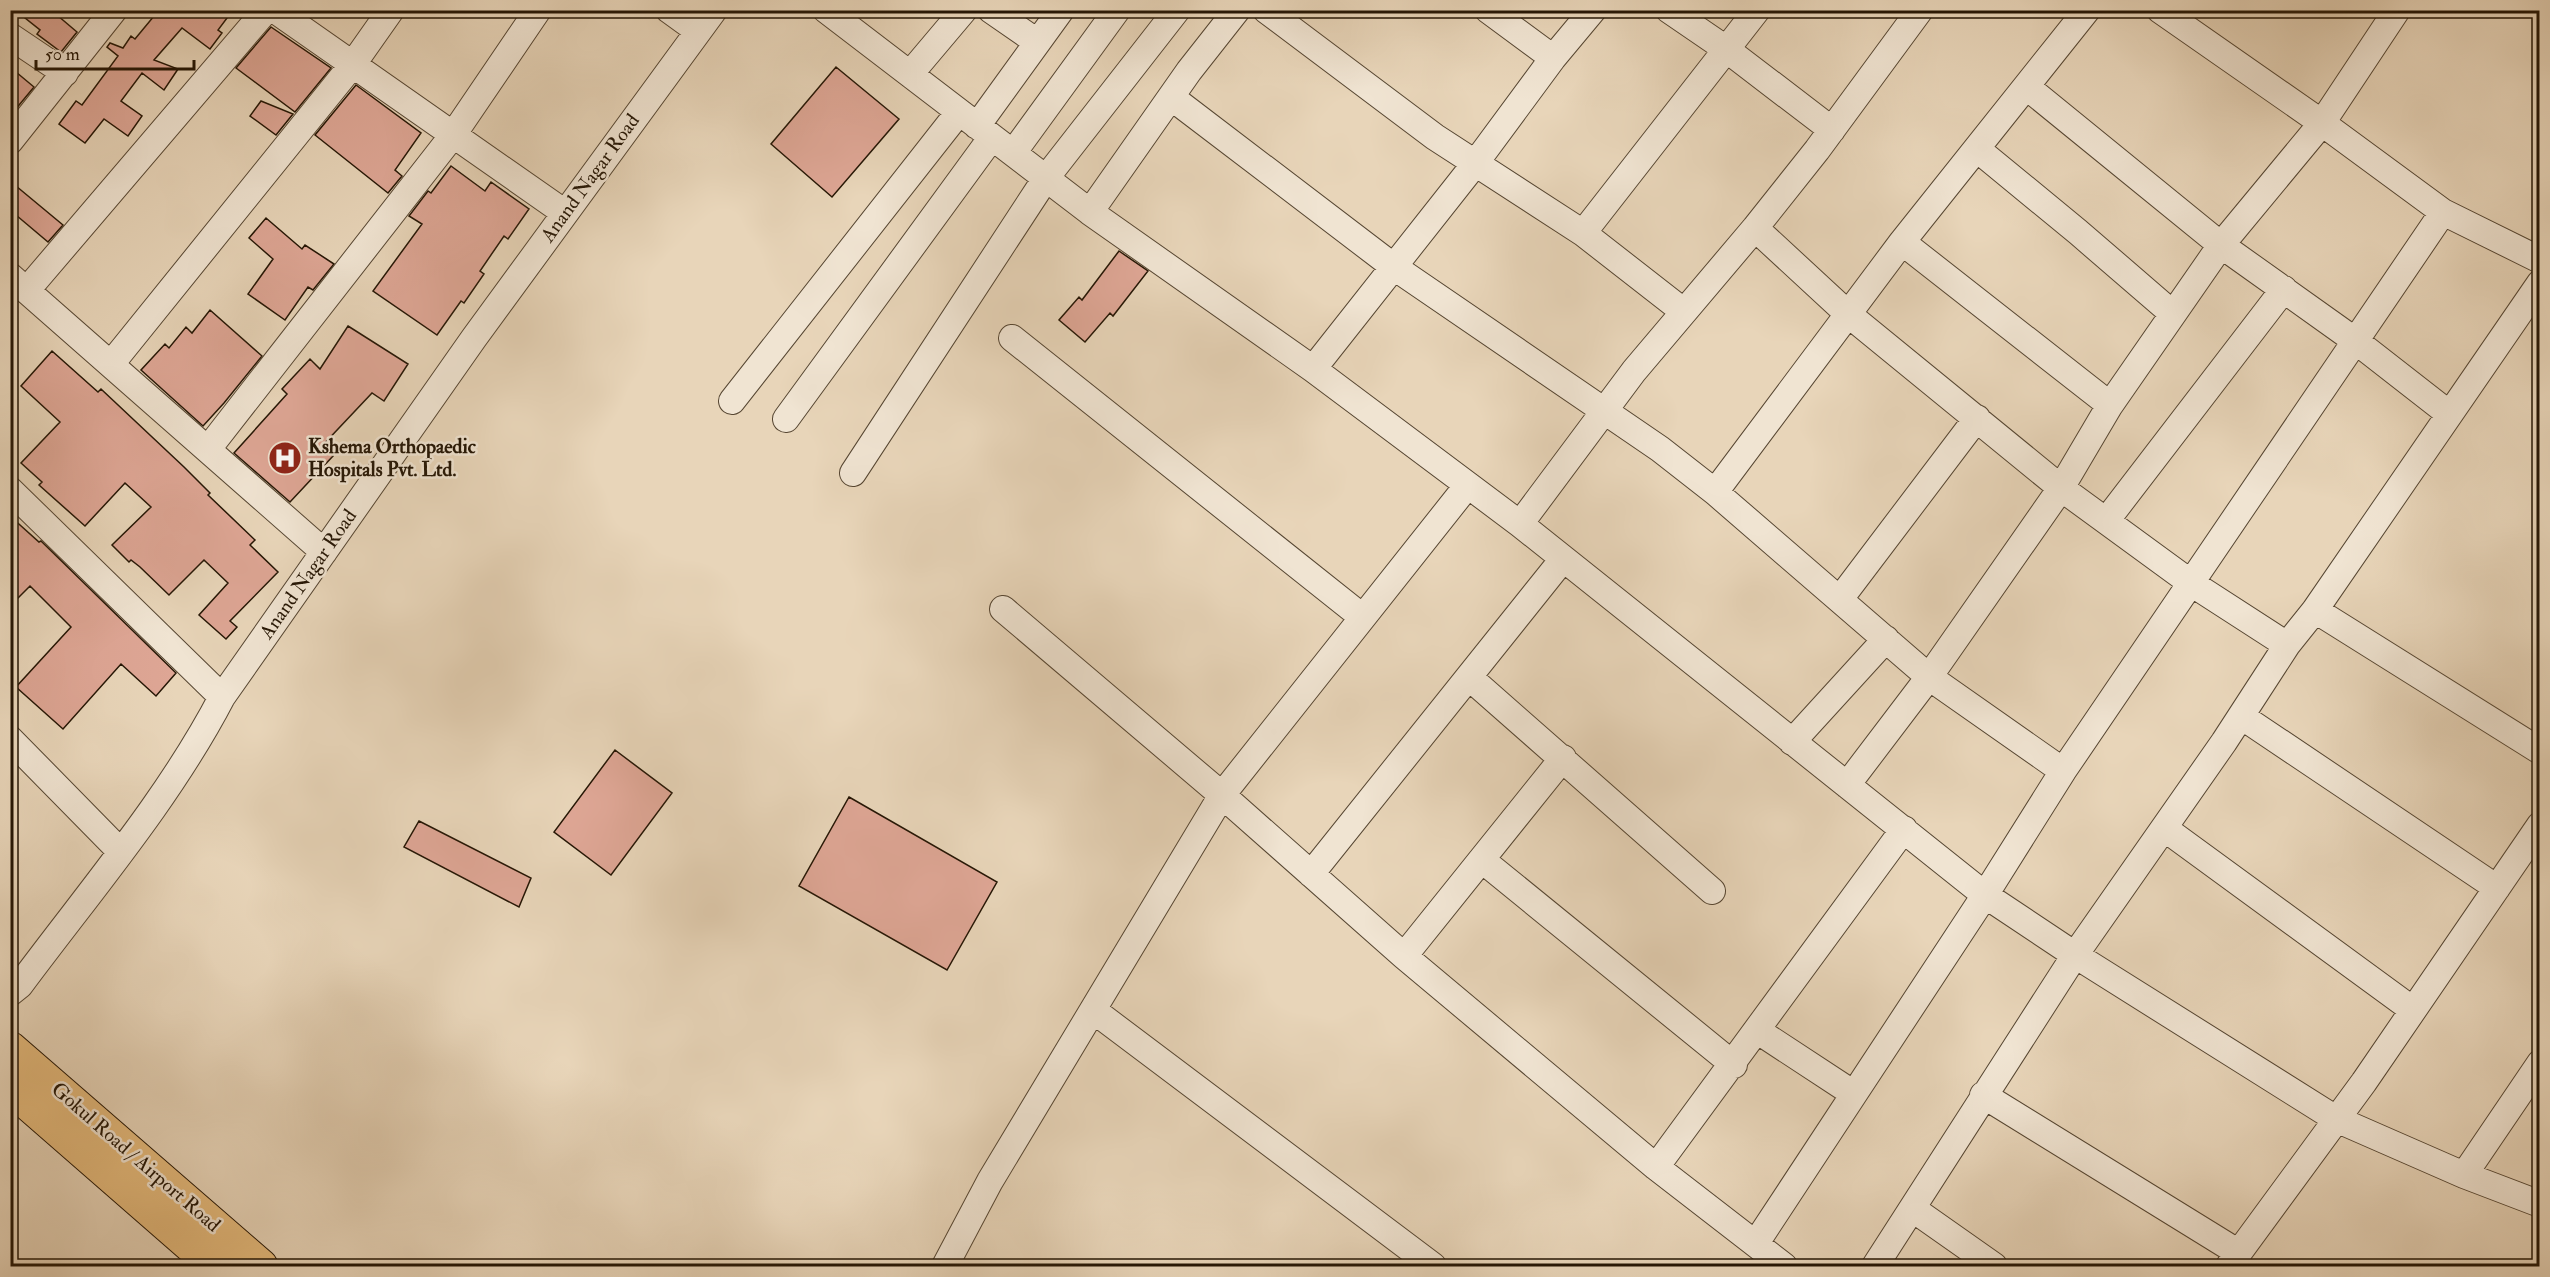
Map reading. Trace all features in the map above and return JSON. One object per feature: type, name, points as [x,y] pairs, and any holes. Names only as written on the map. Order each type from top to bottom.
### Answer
[{"type":"main road","name":"Gokul Road / Airport Road","points":[[10,1048],[261,1266]]},
{"type":"main road","name":"Gokul Road / Airport Road","points":[[10,1088],[214,1266]]},
{"type":"street","points":[[10,141],[114,10]]},
{"type":"street","points":[[266,10],[19,283],[324,552]]},
{"type":"street","points":[[275,10],[565,213]]},
{"type":"street","points":[[111,364],[353,64],[391,10]]},
{"type":"street","points":[[208,449],[453,135],[538,10]]},
{"type":"street","points":[[669,10],[698,31]]},
{"type":"street","name":"Anand Nagar Road","points":[[10,993],[20,985],[198,744],[222,697],[565,213],[714,10]]},
{"type":"street","points":[[826,10],[1090,212],[1313,369],[1520,524],[1985,895],[2336,1119],[2464,1175],[2540,1204]]},
{"type":"street","points":[[910,74],[964,10]]},
{"type":"street","points":[[991,10],[1037,42]]},
{"type":"street","points":[[786,419],[976,125],[1060,10]]},
{"type":"street","points":[[1013,153],[1117,10]]},
{"type":"street","points":[[853,473],[1046,178],[1176,10]]},
{"type":"street","points":[[1090,212],[1171,97],[1237,10]]},
{"type":"street","points":[[1266,10],[1474,165],[1582,233],[1683,311]]},
{"type":"street","points":[[1488,10],[1552,57]]},
{"type":"street","points":[[1313,369],[1474,165],[1552,57],[1593,10]]},
{"type":"street","points":[[1669,10],[1726,49],[1832,130]]},
{"type":"street","points":[[1582,233],[1756,10]]},
{"type":"street","points":[[1520,524],[1604,410],[1683,311],[1755,228],[1832,130],[1920,10]]},
{"type":"street","points":[[1715,492],[1902,242],[2087,10]]},
{"type":"street","points":[[2160,10],[2322,123],[2443,212],[2540,260]]},
{"type":"street","points":[[1847,785],[1929,677],[2061,488],[2110,405],[2221,244],[2322,123],[2397,10]]},
{"type":"street","points":[[10,36],[65,73]]},
{"type":"street","points":[[2027,87],[2221,244],[2357,342],[2448,413]]},
{"type":"street","points":[[1171,97],[1394,267],[1660,449],[1715,492],[1929,677],[2063,771]]},
{"type":"street","points":[[732,401],[976,125]]},
{"type":"street","points":[[1977,149],[2173,314]]},
{"type":"street","points":[[1756,1243],[1985,895],[2063,771],[2357,342],[2443,212]]},
{"type":"street","points":[[1755,228],[1848,314],[2061,488],[2191,583],[2287,645]]},
{"type":"street","points":[[1902,242],[2110,405]]},
{"type":"street","points":[[1875,1266],[1983,1095],[2076,955],[2241,716],[2287,645],[2314,610],[2540,283]]},
{"type":"street","points":[[2106,521],[2284,289]]},
{"type":"street","points":[[1012,338],[1361,616]]},
{"type":"street","points":[[1840,599],[1977,418]]},
{"type":"street","points":[[945,1266],[990,1181],[1222,795],[1361,616],[1467,486]]},
{"type":"street","points":[[10,490],[222,697]]},
{"type":"street","points":[[1311,874],[1563,559]]},
{"type":"street","points":[[1004,609],[1222,795],[1404,956],[1656,1167],[1784,1266]]},
{"type":"street","points":[[2314,610],[2540,750]]},
{"type":"street","points":[[1792,742],[1886,639]]},
{"type":"street","points":[[1470,678],[1712,891]]},
{"type":"street","points":[[2241,716],[2497,888]]},
{"type":"street","points":[[10,739],[120,851]]},
{"type":"street","points":[[1404,956],[1563,758]]},
{"type":"street","points":[[1983,1095],[2234,1260],[2413,1010],[2540,825]]},
{"type":"street","points":[[2164,828],[2413,1010]]},
{"type":"street","points":[[1656,1167],[1734,1065],[1904,829]]},
{"type":"street","points":[[1482,860],[1734,1065]]},
{"type":"street","points":[[1093,1010],[1433,1266]]},
{"type":"street","points":[[1758,1031],[1854,1094]]},
{"type":"street","points":[[2464,1175],[2540,1063]]},
{"type":"street","points":[[1913,1209],[1994,1266]]},
{"type":"building","points":[[15,10],[51,10],[77,32],[61,52],[37,34],[40,30]]},
{"type":"building","points":[[159,10],[233,10],[218,30],[222,33],[210,49],[182,28],[154,60],[178,69],[164,90],[142,73],[121,101],[142,116],[128,136],[104,119],[85,143],[59,124],[76,101],[82,105],[118,56],[107,47],[110,43],[123,48],[131,36],[135,39]]},
{"type":"building","points":[[271,27],[331,68],[295,112],[236,68]]},
{"type":"building","points":[[10,67],[34,87],[10,116]]},
{"type":"building","points":[[836,67],[899,119],[832,197],[771,144]]},
{"type":"building","points":[[356,85],[421,133],[395,170],[402,176],[388,193],[315,135]]},
{"type":"building","points":[[261,101],[293,114],[276,135],[250,116]]},
{"type":"building","points":[[451,166],[485,191],[491,182],[529,209],[508,239],[504,236],[480,271],[484,274],[464,303],[461,301],[437,335],[373,291],[422,224],[409,216],[428,191],[431,193]]},
{"type":"building","points":[[10,181],[63,225],[48,242],[10,210]]},
{"type":"building","points":[[266,218],[302,249],[305,245],[334,264],[313,290],[308,287],[285,320],[248,294],[273,259],[249,238]]},
{"type":"building","points":[[1119,251],[1148,271],[1113,316],[1110,313],[1085,342],[1059,320],[1079,297],[1082,300]]},
{"type":"building","points":[[210,310],[262,356],[203,426],[141,370],[165,344],[169,348],[186,327],[192,333]]},
{"type":"building","points":[[348,326],[408,364],[384,401],[372,393],[322,446],[333,456],[290,502],[234,453],[287,394],[282,389],[310,359],[320,369]]},
{"type":"building","points":[[52,351],[98,392],[101,389],[184,467],[210,493],[208,495],[255,540],[250,545],[278,572],[230,621],[237,627],[226,639],[199,615],[228,583],[204,560],[169,595],[140,567],[131,560],[129,562],[112,545],[151,507],[125,483],[85,526],[39,485],[42,482],[21,463],[60,422],[21,386]]},
{"type":"building","points":[[10,516],[39,542],[41,541],[176,673],[156,696],[121,664],[63,729],[16,687],[71,627],[30,586],[10,606]]},
{"type":"building","points":[[615,750],[672,793],[611,875],[554,832]]},
{"type":"building","points":[[849,797],[997,882],[947,970],[799,886]]},
{"type":"building","points":[[419,821],[531,878],[519,907],[404,847]]},
{"type":"place","name":"Kshema Orthopaedic Hospitals Pvt. Ltd.","points":[[285,458]]}]
